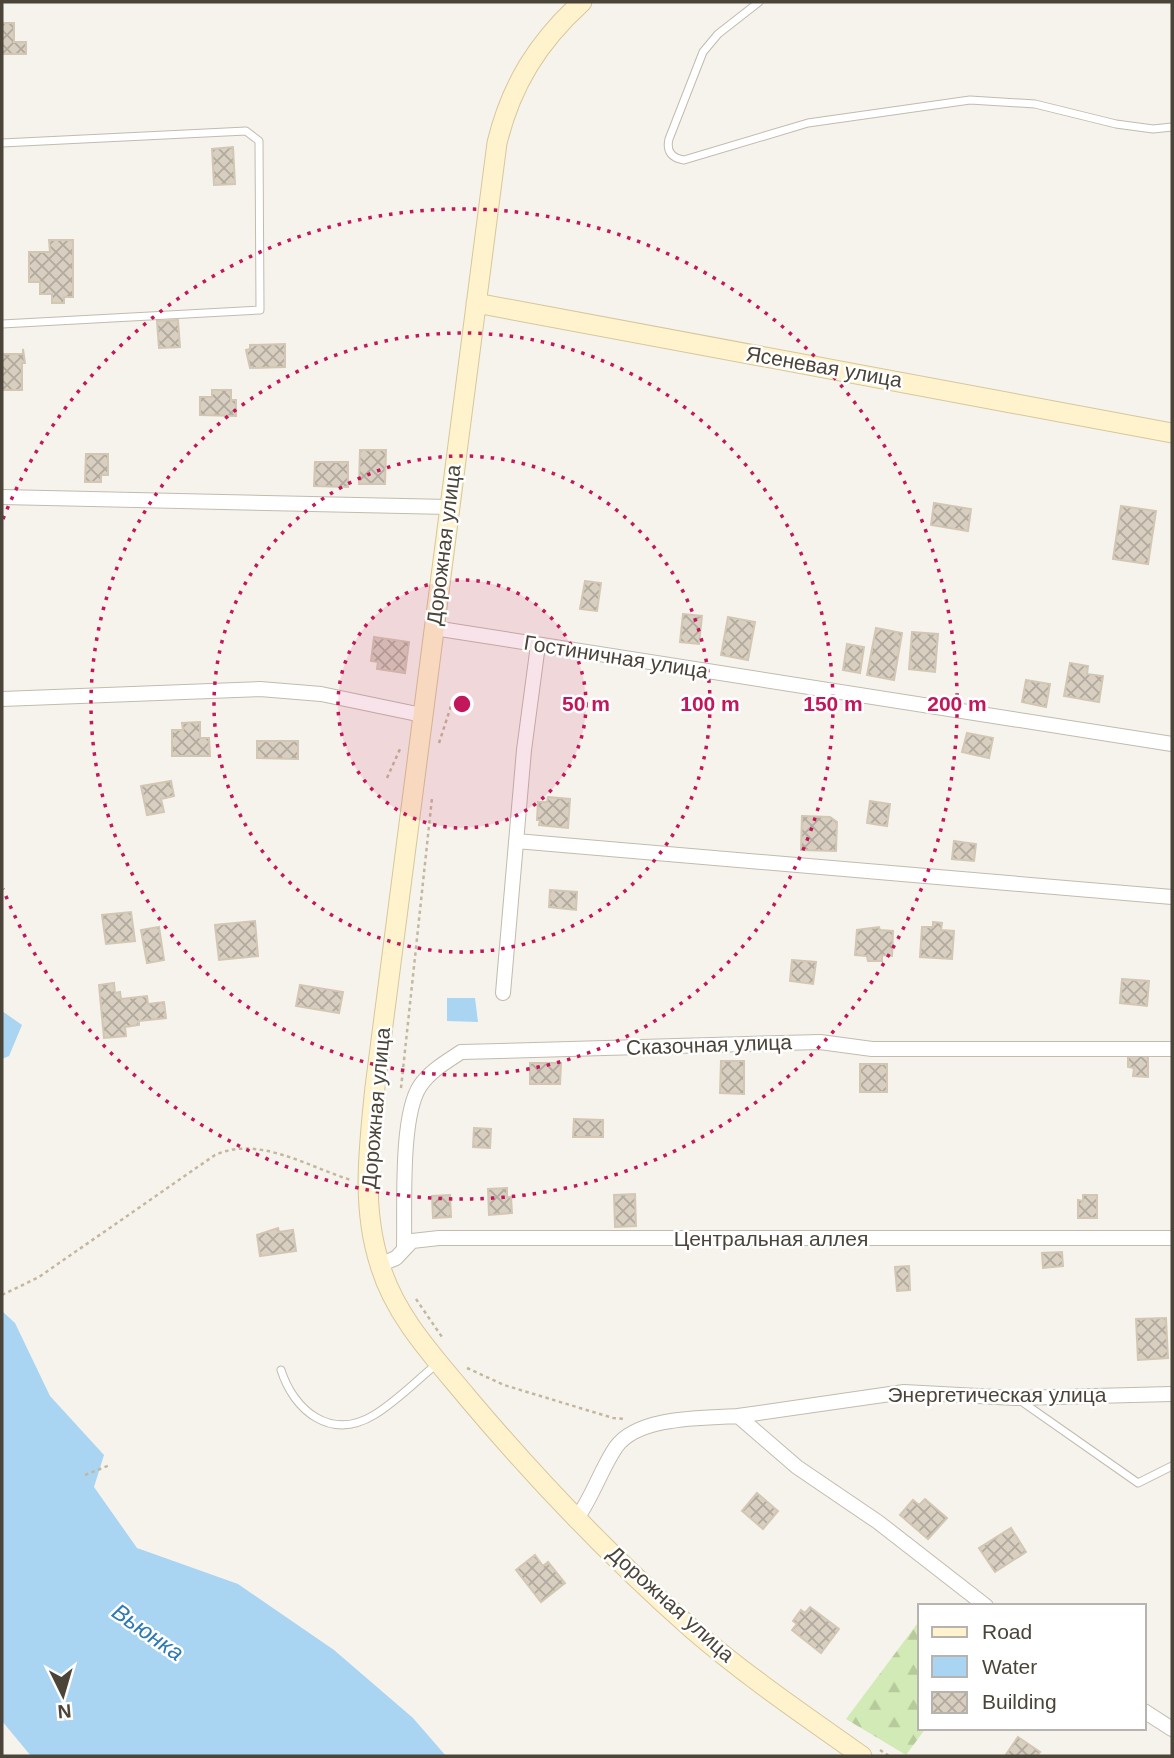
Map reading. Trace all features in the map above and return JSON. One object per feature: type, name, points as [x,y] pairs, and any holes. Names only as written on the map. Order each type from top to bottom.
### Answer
[{"type":"main road","name":"Дорожная улица","points":[[582,2],[531,58],[507,108],[497,143],[375,1087],[368,1186],[369,1214],[379,1265],[398,1306],[439,1363],[577,1518],[694,1630],[866,1750]]},
{"type":"main road","name":"Ясеневая улица","points":[[476,303],[1172,433]]},
{"type":"street","points":[[2,497],[449,507]]},
{"type":"street","name":"Гостиничная улица","points":[[434,628],[1172,744]]},
{"type":"street","points":[[503,993],[516,841],[538,645]]},
{"type":"street","points":[[2,699],[260,689],[321,694],[422,715]]},
{"type":"street","points":[[516,841],[1172,897]]},
{"type":"street","name":"Сказочная улица","points":[[404,1246],[408,1121],[419,1087],[436,1069],[461,1052],[820,1042],[872,1049],[1172,1049]]},
{"type":"street","name":"Центральная аллея","points":[[379,1265],[396,1258],[411,1241],[439,1238],[1172,1238]]},
{"type":"street","name":"Энергетическая улица","points":[[577,1518],[592,1497],[615,1448],[624,1437],[667,1421],[738,1416],[904,1392],[1015,1398],[1172,1394]]},
{"type":"street","points":[[738,1416],[797,1467],[877,1522],[983,1604]]},
{"type":"street","points":[[1146,1712],[1172,1729]]},
{"type":"lane","points":[[759,2],[718,34],[704,52],[669,139],[668,152],[672,157],[684,160],[808,123],[970,100],[1035,104],[1116,124],[1153,129],[1172,127]]},
{"type":"lane","points":[[2,144],[246,131],[259,141],[260,310],[2,324]]},
{"type":"lane","points":[[281,1370],[291,1395],[308,1414],[330,1423],[346,1423],[374,1415],[439,1363]]},
{"type":"lane","points":[[1015,1398],[1138,1483],[1172,1466]]},
{"type":"path","points":[[436,752],[453,700]]},
{"type":"path","points":[[387,778],[400,749]]},
{"type":"path","points":[[400,1101],[433,792]]},
{"type":"path","points":[[2,1295],[39,1277],[215,1155],[230,1148],[262,1148],[368,1186]]},
{"type":"path","points":[[416,1299],[447,1344]]},
{"type":"path","points":[[460,1360],[476,1378]]},
{"type":"path","points":[[467,1368],[504,1385],[613,1418],[626,1419]]},
{"type":"path","points":[[86,1475],[110,1465]]},
{"type":"path","points":[[866,1750],[889,1756]]},
{"type":"green space","points":[[918,1623],[918,1730],[925,1730],[906,1755],[846,1719]]},
{"type":"water","points":[[447,998],[475,998],[478,1022],[447,1021]]},
{"type":"water","points":[[2,1011],[22,1025],[9,1056],[2,1059]]},
{"type":"water","name":"Вьюнка","points":[[2,1311],[15,1323],[50,1396],[104,1455],[94,1487],[137,1548],[238,1584],[334,1650],[413,1718],[446,1756],[31,1756],[2,1721]]},
{"type":"building","points":[[2,23],[14,23],[14,42],[26,42],[26,54],[2,54]]},
{"type":"building","points":[[233,147],[235,184],[214,185],[212,149]]},
{"type":"building","points":[[49,240],[73,240],[73,297],[64,297],[64,303],[52,303],[52,294],[40,294],[40,282],[29,282],[29,252],[50,252]]},
{"type":"building","points":[[178,320],[180,347],[159,348],[157,321]]},
{"type":"building","points":[[285,344],[285,367],[250,368],[246,350],[250,349],[250,345]]},
{"type":"building","points":[[23,349],[25,363],[22,363],[22,390],[2,390],[2,354],[23,354]]},
{"type":"building","points":[[212,390],[231,390],[231,400],[236,400],[236,416],[200,415],[200,397],[212,397]]},
{"type":"building","points":[[360,450],[386,450],[385,484],[359,484]]},
{"type":"building","points":[[86,454],[108,454],[108,475],[101,475],[101,482],[85,482]]},
{"type":"building","points":[[315,462],[348,462],[348,487],[314,486]]},
{"type":"building","points":[[934,503],[971,509],[968,531],[931,525]]},
{"type":"building","points":[[1121,506],[1156,511],[1148,564],[1113,559]]},
{"type":"building","points":[[585,581],[601,583],[597,611],[580,609]]},
{"type":"building","points":[[683,614],[702,616],[699,644],[680,642]]},
{"type":"building","points":[[728,617],[755,622],[748,660],[721,655]]},
{"type":"building","points":[[876,628],[902,633],[894,680],[867,675]]},
{"type":"building","points":[[912,632],[938,634],[935,672],[909,669]]},
{"type":"building","points":[[374,637],[409,642],[405,673],[377,669],[378,662],[371,661]]},
{"type":"building","points":[[847,644],[864,647],[860,673],[843,670]]},
{"type":"building","points":[[1070,663],[1088,666],[1087,674],[1103,676],[1099,702],[1064,696]]},
{"type":"building","points":[[1026,680],[1050,684],[1046,707],[1022,702]]},
{"type":"building","points":[[200,722],[200,738],[209,738],[210,756],[172,756],[172,730],[183,730],[182,723]]},
{"type":"building","points":[[967,733],[993,738],[989,758],[962,752]]},
{"type":"building","points":[[257,741],[298,741],[298,759],[257,758]]},
{"type":"building","points":[[171,781],[174,796],[161,799],[164,812],[147,815],[141,786]]},
{"type":"building","points":[[548,797],[570,799],[568,828],[539,825],[538,802],[547,802]]},
{"type":"building","points":[[870,801],[890,804],[887,826],[867,823]]},
{"type":"building","points":[[802,816],[830,817],[837,822],[836,851],[801,850]]},
{"type":"building","points":[[954,841],[976,844],[974,861],[952,859]]},
{"type":"building","points":[[550,890],[577,892],[576,910],[549,907]]},
{"type":"building","points":[[131,912],[135,941],[106,944],[102,915]]},
{"type":"building","points":[[255,921],[258,956],[219,960],[215,925]]},
{"type":"building","points":[[933,922],[942,923],[941,930],[954,931],[952,959],[920,957],[922,927],[933,927]]},
{"type":"building","points":[[159,927],[164,960],[147,963],[141,930]]},
{"type":"building","points":[[879,927],[880,930],[893,931],[892,956],[882,955],[882,961],[868,961],[867,956],[855,955],[857,930]]},
{"type":"building","points":[[792,960],[816,962],[813,984],[790,981]]},
{"type":"building","points":[[1122,979],[1149,981],[1147,1006],[1120,1003]]},
{"type":"building","points":[[114,983],[115,993],[120,992],[121,999],[147,996],[148,1004],[164,1002],[166,1018],[139,1021],[139,1025],[125,1027],[126,1036],[104,1038],[99,985]]},
{"type":"building","points":[[300,985],[343,992],[339,1013],[296,1006]]},
{"type":"building","points":[[1128,1055],[1148,1055],[1148,1077],[1133,1076],[1134,1068],[1128,1067]]},
{"type":"building","points":[[721,1061],[744,1061],[744,1094],[720,1093]]},
{"type":"building","points":[[530,1063],[561,1063],[560,1084],[530,1084]]},
{"type":"building","points":[[860,1064],[887,1064],[887,1092],[860,1092]]},
{"type":"building","points":[[574,1119],[603,1120],[603,1137],[573,1137]]},
{"type":"building","points":[[474,1128],[491,1129],[490,1148],[473,1147]]},
{"type":"building","points":[[507,1188],[507,1197],[511,1197],[512,1213],[489,1215],[488,1189]]},
{"type":"building","points":[[635,1194],[636,1226],[615,1227],[614,1195]]},
{"type":"building","points":[[450,1195],[451,1217],[433,1218],[432,1196]]},
{"type":"building","points":[[1083,1195],[1097,1195],[1097,1218],[1078,1218],[1078,1200],[1083,1201]]},
{"type":"building","points":[[278,1228],[279,1232],[293,1230],[296,1251],[260,1256],[257,1235]]},
{"type":"building","points":[[1062,1252],[1063,1266],[1043,1268],[1042,1253]]},
{"type":"building","points":[[909,1266],[910,1290],[897,1291],[895,1267]]},
{"type":"building","points":[[1166,1318],[1168,1358],[1138,1360],[1136,1319]]},
{"type":"building","points":[[757,1493],[778,1511],[763,1529],[742,1511]]},
{"type":"building","points":[[925,1499],[947,1518],[928,1539],[900,1515],[913,1500],[919,1505]]},
{"type":"building","points":[[1011,1528],[1026,1552],[995,1572],[979,1548]]},
{"type":"building","points":[[535,1555],[543,1566],[548,1562],[565,1583],[541,1602],[516,1570]]},
{"type":"building","points":[[810,1607],[839,1629],[821,1653],[792,1630],[797,1624],[793,1621],[801,1610],[805,1613]]},
{"type":"building","points":[[1018,1737],[1040,1752],[1037,1756],[1005,1756]]}]
